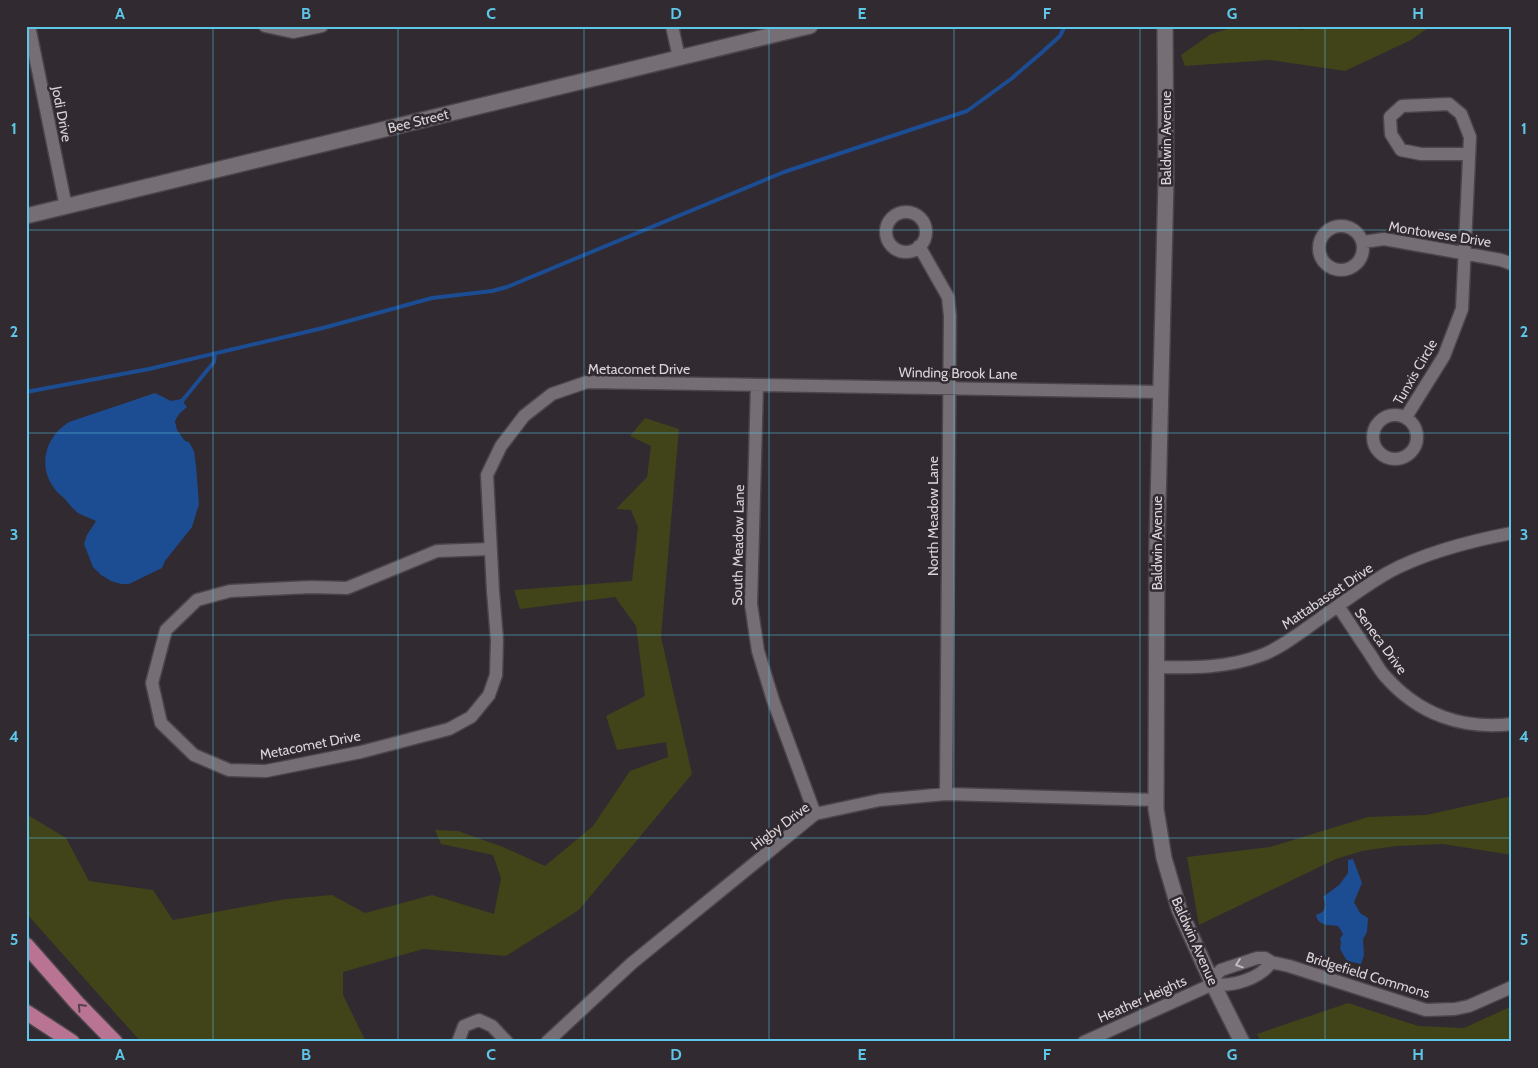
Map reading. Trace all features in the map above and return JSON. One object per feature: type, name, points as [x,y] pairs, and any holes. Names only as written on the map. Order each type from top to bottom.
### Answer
[{"type":"highway","points":[[26,945],[77,1003],[115,1042]]},
{"type":"highway","points":[[26,1012],[72,1042]]},
{"type":"street","name":"Jodi Drive","points":[[29,26],[66,207]]},
{"type":"street","points":[[265,26],[293,32],[322,26]]},
{"type":"street","points":[[672,26],[679,58]]},
{"type":"street","name":"Bee Street","points":[[26,216],[810,26]]},
{"type":"street","name":"Baldwin Avenue","points":[[1166,26],[1166,180],[1156,545],[1156,800],[1160,840],[1173,892],[1192,940],[1242,1042]]},
{"type":"street","name":"Tunxis Circle","points":[[1406,417],[1444,356],[1462,309],[1470,137],[1461,114],[1449,104],[1402,106],[1390,117],[1390,134],[1401,150],[1421,154],[1469,154]]},
{"type":"street","name":"Montowese Drive","points":[[1363,242],[1384,239],[1466,253],[1512,264]]},
{"type":"street","name":"North Meadow Lane","points":[[919,246],[948,297],[950,316],[946,794]]},
{"type":"street","name":"Metacomet Drive","points":[[490,549],[437,551],[347,588],[311,587],[230,591],[197,600],[166,630],[152,683],[162,723],[194,755],[229,770],[266,771],[361,752],[449,729],[471,717],[489,695],[496,675],[497,640],[487,475],[501,446],[524,416],[552,394],[587,382],[757,385]]},
{"type":"street","name":"Winding Brook Lane","points":[[757,385],[1160,392]]},
{"type":"street","name":"South Meadow Lane","points":[[757,385],[751,604],[758,651],[773,700],[815,814]]},
{"type":"street","points":[[1512,524],[1512,533]]},
{"type":"street","name":"Mattabasset Drive","points":[[1157,668],[1207,668],[1238,663],[1263,655],[1286,643],[1389,572],[1425,556],[1466,543],[1512,533]]},
{"type":"street","name":"Seneca Drive","points":[[1338,606],[1384,675],[1404,695],[1425,710],[1446,718],[1474,725],[1497,726],[1512,724]]},
{"type":"street","name":"Higby Drive","points":[[547,1042],[632,963],[815,814],[880,800],[946,794],[1156,800]]},
{"type":"street","name":"Bridgefield Commons","points":[[1213,984],[1216,975],[1222,970],[1257,958],[1265,958],[1272,962],[1426,1010],[1455,1009],[1469,1006],[1512,987]]},
{"type":"street","points":[[1213,984],[1223,986],[1235,985],[1264,971],[1272,962]]},
{"type":"street","name":"Heather Heights","points":[[1084,1042],[1213,984]]},
{"type":"street","points":[[458,1042],[464,1026],[479,1020],[492,1026],[507,1042]]},
{"type":"green space","points":[[1238,26],[1286,26],[1301,30],[1325,26],[1487,26],[1484,28],[1428,28],[1411,40],[1345,71],[1270,60],[1185,66],[1181,55],[1211,34]]},
{"type":"green space","points":[[645,418],[679,429],[661,637],[692,774],[579,910],[506,956],[423,949],[343,972],[343,995],[366,1042],[141,1042],[26,913],[26,814],[66,838],[89,881],[153,890],[173,920],[286,899],[332,895],[365,913],[432,895],[494,914],[501,878],[493,855],[441,844],[435,830],[458,831],[503,847],[545,866],[593,826],[630,771],[668,757],[666,742],[617,750],[606,716],[645,696],[636,626],[615,597],[520,609],[514,590],[632,581],[638,527],[631,510],[616,509],[647,477],[651,446],[630,436]]},
{"type":"green space","points":[[1512,796],[1512,855],[1443,844],[1396,846],[1362,851],[1336,859],[1199,925],[1187,857],[1270,847],[1368,817],[1426,815]]},
{"type":"green space","points":[[1348,1003],[1418,1026],[1464,1028],[1512,1006],[1512,1042],[1261,1042],[1257,1034]]},
{"type":"water","points":[[155,393],[171,401],[181,399],[187,407],[179,414],[175,421],[177,430],[185,441],[189,442],[194,451],[199,504],[192,527],[165,561],[162,568],[129,584],[121,584],[101,575],[93,567],[84,544],[87,535],[96,521],[78,513],[55,490],[46,470],[46,452],[55,435],[69,422]]},
{"type":"water","points":[[1353,859],[1362,883],[1354,902],[1360,913],[1368,918],[1367,932],[1363,939],[1364,955],[1361,964],[1347,961],[1340,949],[1340,939],[1343,934],[1338,926],[1321,923],[1316,915],[1325,908],[1323,897],[1339,885],[1348,873],[1348,860]]},
{"type":"waterway","points":[[26,392],[149,369],[323,328],[432,298],[492,291],[507,287],[784,172],[967,111],[1011,79],[1039,55],[1060,36],[1065,26]]},
{"type":"waterway","points":[[182,401],[214,362],[215,354]]}]
